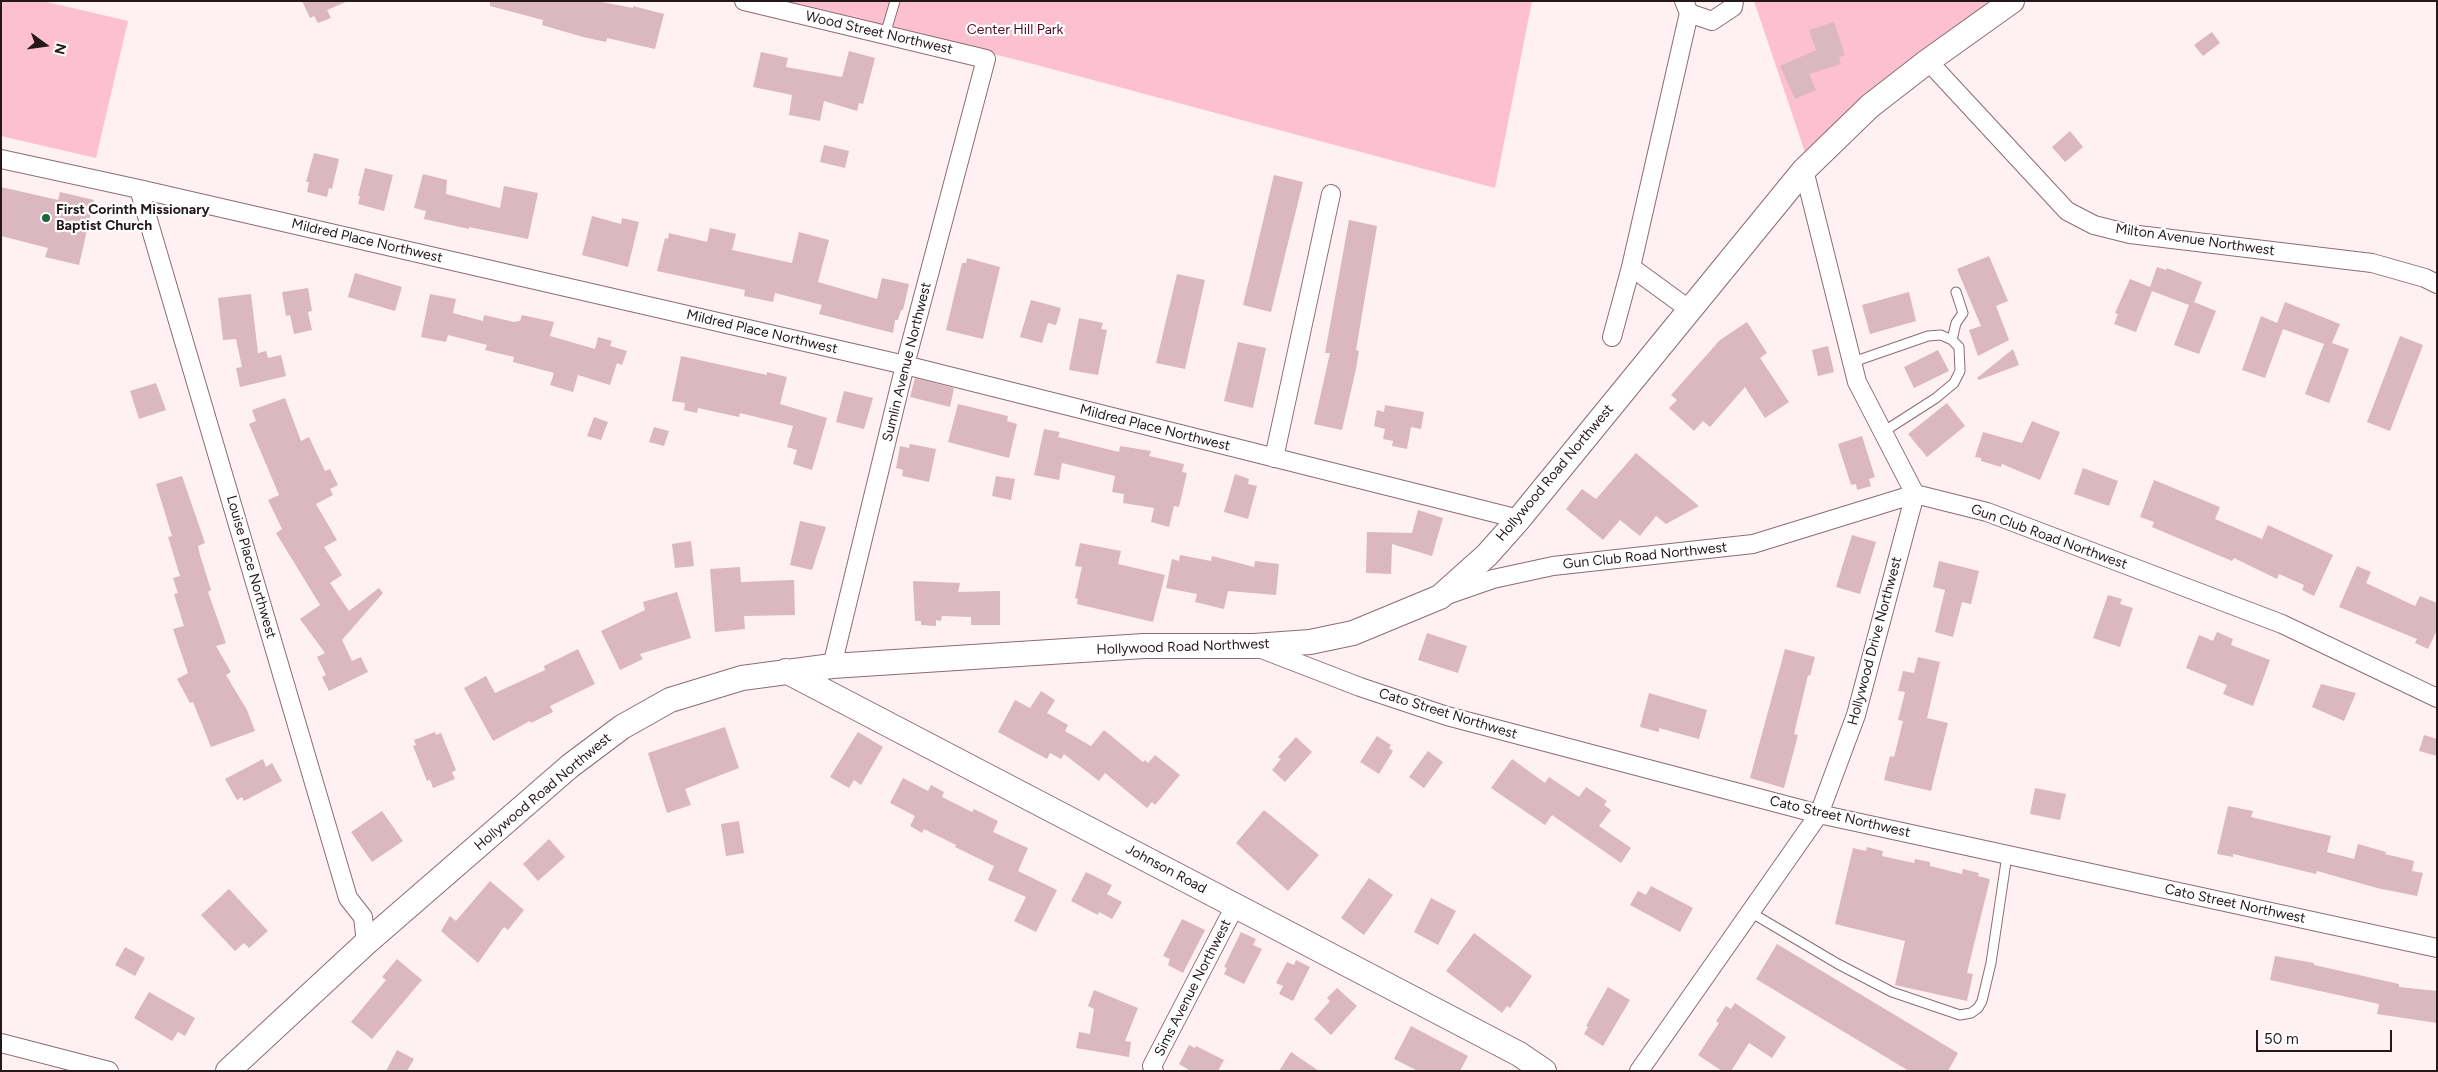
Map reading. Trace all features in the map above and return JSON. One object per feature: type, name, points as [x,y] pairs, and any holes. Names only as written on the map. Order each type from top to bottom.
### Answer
[{"type":"street","name":"Wood Street Northwest","points":[[744,1],[986,58]]},
{"type":"street","points":[[1612,337],[1631,267],[1687,7],[1712,21],[1734,7],[1734,1]]},
{"type":"street","name":"Hollywood Road Northwest","points":[[228,1071],[366,943],[570,766],[622,727],[670,700],[742,678],[832,666],[1144,646],[1254,646],[1310,642],[1353,633],[1440,597],[1487,555],[1519,519],[1804,170],[1870,106],[1998,6]]},
{"type":"street","name":"Sumlin Avenue Northwest","points":[[832,666],[905,365],[986,58]]},
{"type":"street","name":"Milton Avenue Northwest","points":[[1928,60],[2067,211],[2094,225],[2130,234],[2372,263],[2425,278],[2437,284]]},
{"type":"street","name":"Mildred Place Northwest","points":[[1,159],[905,365],[1519,519]]},
{"type":"street","points":[[1804,170],[1857,382],[1915,494]]},
{"type":"street","name":"Louise Place Northwest","points":[[139,189],[348,898],[363,917],[366,943]]},
{"type":"street","points":[[1274,458],[1331,194]]},
{"type":"street","points":[[1631,267],[1690,310]]},
{"type":"street","name":"Gun Club Road Northwest","points":[[1440,597],[1493,579],[1553,566],[1753,544],[1915,494],[1987,512],[2282,624],[2437,698]]},
{"type":"street","name":"Hollywood Drive Northwest","points":[[1639,1071],[1819,814],[1856,715],[1915,494]]},
{"type":"street","name":"Cato Street Northwest","points":[[1254,646],[1360,687],[1447,716],[1819,814],[2437,948]]},
{"type":"street","name":"Johnson Road","points":[[786,671],[1519,1054],[1544,1071]]},
{"type":"street","name":"Sims Avenue Northwest","points":[[1154,1071],[1152,1066],[1235,906]]},
{"type":"street","points":[[1,1043],[109,1071]]},
{"type":"lane","points":[[885,35],[894,1]]},
{"type":"lane","points":[[1952,340],[1956,323],[1963,313],[1956,292]]},
{"type":"lane","points":[[1852,362],[1928,336],[1941,335],[1952,340],[1959,348],[1961,359],[1960,371],[1954,383],[1936,398],[1883,432]]},
{"type":"lane","points":[[1750,912],[1838,964],[1892,992],[1960,1015],[1972,1013],[1982,1001],[1991,963],[2007,855]]},
{"type":"green space","points":[[2,1],[43,1],[128,21],[96,158],[1,136]]},
{"type":"green space","name":"Center Hill Park","points":[[783,1],[1532,1],[1495,188],[1037,65]]},
{"type":"green space","points":[[1754,1],[2006,1],[1811,170]]},
{"type":"building","points":[[302,1],[348,1],[327,10],[331,18],[318,23],[314,16],[310,18]]},
{"type":"building","points":[[490,1],[597,1],[633,8],[633,6],[664,14],[655,49],[607,38],[606,42],[583,37],[542,25],[543,20],[490,6]]},
{"type":"building","points":[[1834,22],[1845,55],[1839,57],[1841,64],[1809,74],[1816,90],[1795,99],[1780,66],[1816,50],[1809,30]]},
{"type":"building","points":[[2212,32],[2220,43],[2203,56],[2194,45]]},
{"type":"building","points":[[849,51],[875,58],[863,104],[859,103],[857,111],[824,101],[820,121],[789,115],[792,95],[753,87],[761,52],[788,58],[786,67],[842,77]]},
{"type":"building","points":[[2070,131],[2083,147],[2065,162],[2052,147]]},
{"type":"building","points":[[824,145],[849,151],[845,168],[820,162]]},
{"type":"building","points":[[314,153],[339,159],[332,189],[329,188],[327,197],[307,192],[309,182],[306,182]]},
{"type":"building","points":[[365,168],[393,175],[384,211],[358,204],[360,196],[358,196]]},
{"type":"building","points":[[423,174],[447,180],[446,194],[500,208],[504,186],[538,193],[528,239],[424,219],[426,211],[414,208]]},
{"type":"building","points":[[1274,175],[1303,182],[1271,312],[1243,305]]},
{"type":"building","name":"First Corinth Missionary Baptist Church","points":[[1,187],[58,200],[60,192],[94,200],[79,265],[45,257],[48,248],[1,236]]},
{"type":"building","points":[[592,216],[621,224],[622,218],[639,222],[628,267],[582,255]]},
{"type":"building","points":[[1349,220],[1377,226],[1356,350],[1359,351],[1356,369],[1342,430],[1314,424],[1330,353],[1325,353]]},
{"type":"building","points":[[710,228],[736,234],[732,250],[792,263],[799,232],[829,240],[818,282],[877,299],[882,278],[909,284],[903,310],[901,310],[898,320],[895,320],[893,333],[819,314],[822,305],[775,293],[773,302],[744,296],[745,290],[657,271],[665,238],[668,239],[669,233],[707,242]]},
{"type":"building","points":[[1989,256],[2008,301],[1996,306],[2009,340],[1978,356],[1969,330],[1981,326],[1957,269]]},
{"type":"building","points":[[967,258],[1000,267],[983,339],[946,330],[962,263],[966,263]]},
{"type":"building","points":[[2157,267],[2166,270],[2167,268],[2202,282],[2194,302],[2216,311],[2199,354],[2174,345],[2189,305],[2152,291],[2136,332],[2114,324],[2118,314],[2115,313],[2130,279],[2150,287]]},
{"type":"building","points":[[355,273],[402,287],[395,311],[348,297]]},
{"type":"building","points":[[1177,274],[1205,280],[1185,369],[1156,363]]},
{"type":"building","points":[[308,288],[312,311],[308,312],[312,330],[294,334],[290,315],[286,316],[282,292]]},
{"type":"building","points":[[1909,292],[1916,321],[1870,334],[1862,305]]},
{"type":"building","points":[[251,294],[258,353],[266,351],[268,358],[281,355],[286,376],[240,387],[236,368],[242,367],[236,339],[223,340],[218,298]]},
{"type":"building","points":[[430,294],[456,299],[453,313],[483,321],[484,315],[514,322],[520,321],[522,315],[554,322],[550,336],[595,349],[598,337],[612,341],[610,346],[627,351],[622,365],[617,363],[610,385],[578,375],[573,392],[550,385],[554,373],[513,362],[514,357],[485,350],[487,345],[448,335],[446,342],[421,337]]},
{"type":"building","points":[[1031,300],[1061,308],[1056,325],[1048,323],[1042,343],[1020,337]]},
{"type":"building","points":[[2285,302],[2340,324],[2332,343],[2349,349],[2329,403],[2305,394],[2324,344],[2283,329],[2265,378],[2242,370],[2261,316],[2277,323]]},
{"type":"building","points":[[1079,318],[1103,323],[1101,329],[1107,330],[1098,375],[1069,370]]},
{"type":"building","points":[[1747,322],[1767,353],[1760,358],[1789,402],[1765,418],[1745,387],[1710,427],[1703,421],[1694,431],[1669,408],[1677,400],[1671,395],[1720,340]]},
{"type":"building","points":[[2400,336],[2423,345],[2390,431],[2367,422]]},
{"type":"building","points":[[1238,342],[1266,348],[1253,408],[1224,401]]},
{"type":"building","points":[[1828,346],[1834,372],[1818,376],[1812,350]]},
{"type":"building","points":[[2013,349],[2019,365],[1979,380],[1977,378]]},
{"type":"building","points":[[1938,350],[1949,371],[1914,388],[1904,367]]},
{"type":"building","points":[[681,356],[767,375],[767,372],[787,377],[780,404],[827,418],[812,470],[793,464],[797,450],[787,447],[793,426],[740,413],[739,417],[698,408],[697,413],[684,410],[685,403],[672,401]]},
{"type":"building","points":[[915,378],[954,388],[950,407],[910,397]]},
{"type":"building","points":[[156,383],[166,410],[139,419],[130,391]]},
{"type":"building","points":[[844,391],[873,398],[864,429],[836,422]]},
{"type":"building","points":[[285,398],[301,441],[309,437],[325,471],[330,469],[338,485],[330,489],[333,495],[316,504],[337,540],[324,547],[342,575],[330,583],[349,611],[379,588],[383,593],[342,640],[352,661],[361,657],[368,672],[329,691],[322,677],[326,675],[317,657],[325,653],[300,619],[320,605],[276,533],[282,529],[268,500],[279,495],[249,424],[256,421],[252,410]]},
{"type":"building","points":[[1947,403],[1965,426],[1927,457],[1908,434]]},
{"type":"building","points":[[958,404],[1008,416],[1007,421],[1017,424],[1009,458],[948,442]]},
{"type":"building","points":[[1385,405],[1424,412],[1421,429],[1411,427],[1407,449],[1392,446],[1393,441],[1383,439],[1385,429],[1374,426],[1377,410],[1384,412]]},
{"type":"building","points":[[594,417],[608,422],[601,440],[587,436]]},
{"type":"building","points":[[2032,421],[2060,432],[2040,480],[2002,464],[2001,467],[1981,461],[1981,458],[1975,457],[1983,432],[2022,443]]},
{"type":"building","points":[[654,427],[669,431],[664,446],[649,442]]},
{"type":"building","points":[[1044,429],[1060,432],[1058,437],[1119,452],[1120,446],[1151,451],[1149,456],[1184,464],[1182,472],[1187,473],[1179,507],[1174,506],[1169,527],[1151,522],[1154,508],[1123,503],[1124,494],[1112,492],[1115,476],[1062,463],[1059,480],[1034,475]]},
{"type":"building","points":[[1862,436],[1875,477],[1869,479],[1871,486],[1857,490],[1856,484],[1851,485],[1838,444]]},
{"type":"building","points":[[910,444],[936,449],[929,482],[902,476],[903,470],[896,468],[900,446],[909,448]]},
{"type":"building","points":[[1636,453],[1699,506],[1666,524],[1656,516],[1640,536],[1620,520],[1603,540],[1566,509],[1582,489],[1596,499]]},
{"type":"building","points":[[2083,468],[2118,481],[2109,506],[2074,494]]},
{"type":"building","points":[[1235,474],[1249,479],[1248,484],[1257,486],[1248,519],[1224,512]]},
{"type":"building","points":[[182,476],[205,543],[198,546],[211,590],[208,592],[226,643],[216,646],[231,672],[226,675],[247,710],[255,731],[211,747],[193,702],[190,703],[177,679],[188,673],[173,629],[184,626],[174,594],[178,593],[173,578],[180,576],[168,537],[172,536],[156,484]]},
{"type":"building","points":[[996,476],[1015,479],[1011,500],[992,496]]},
{"type":"building","points":[[2154,480],[2220,507],[2215,519],[2262,539],[2268,525],[2333,555],[2314,596],[2302,590],[2304,585],[2279,574],[2277,579],[2234,558],[2232,561],[2152,527],[2154,522],[2140,517]]},
{"type":"building","points":[[1418,510],[1443,518],[1432,556],[1392,544],[1391,574],[1366,573],[1367,532],[1412,533]]},
{"type":"building","points":[[800,521],[826,527],[812,570],[790,565]]},
{"type":"building","points":[[1852,535],[1876,542],[1860,594],[1836,587]]},
{"type":"building","points":[[691,541],[694,566],[675,568],[672,544]]},
{"type":"building","points":[[1080,543],[1121,551],[1118,564],[1165,575],[1153,622],[1077,604],[1078,599],[1075,598],[1082,567],[1075,566]]},
{"type":"building","points":[[1180,555],[1211,561],[1212,556],[1254,567],[1255,561],[1279,564],[1276,595],[1228,591],[1224,609],[1195,602],[1197,594],[1166,588],[1172,559],[1179,561]]},
{"type":"building","points":[[1939,561],[1979,571],[1971,604],[1962,602],[1953,637],[1935,632],[1945,590],[1933,587]]},
{"type":"building","points":[[2357,566],[2371,572],[2366,583],[2415,606],[2420,596],[2437,603],[2437,630],[2428,649],[2415,643],[2417,639],[2339,607]]},
{"type":"building","points":[[740,567],[741,582],[794,580],[795,615],[744,616],[745,629],[715,632],[710,569]]},
{"type":"building","points":[[913,581],[960,583],[958,592],[1000,591],[1000,625],[971,625],[971,617],[942,616],[941,621],[936,620],[936,626],[921,625],[921,621],[915,621]]},
{"type":"building","points":[[677,592],[691,638],[640,654],[643,659],[620,670],[601,631],[645,610],[643,602]]},
{"type":"building","points":[[2108,595],[2122,599],[2120,604],[2133,608],[2120,647],[2093,638]]},
{"type":"building","points":[[2217,632],[2233,639],[2231,645],[2270,660],[2253,706],[2223,694],[2227,685],[2186,668],[2199,635],[2213,641]]},
{"type":"building","points":[[1427,633],[1467,646],[1458,673],[1418,660]]},
{"type":"building","points":[[578,649],[595,684],[550,706],[553,712],[531,723],[530,721],[493,741],[464,688],[486,676],[495,693],[545,670],[544,666]]},
{"type":"building","points":[[1785,649],[1815,657],[1810,676],[1808,675],[1794,734],[1798,735],[1784,788],[1750,778]]},
{"type":"building","points":[[1918,657],[1940,662],[1927,718],[1948,723],[1931,791],[1884,780],[1890,756],[1894,757],[1903,721],[1898,720],[1905,692],[1898,691],[1903,671],[1914,673]]},
{"type":"building","points":[[2321,684],[2356,693],[2344,721],[2312,707]]},
{"type":"building","points":[[1041,691],[1055,700],[1047,713],[1068,725],[1065,731],[1091,746],[1104,730],[1143,762],[1145,760],[1148,763],[1155,755],[1180,775],[1155,805],[1152,802],[1147,808],[1105,773],[1099,781],[1064,754],[1061,759],[1050,753],[1047,759],[998,732],[1015,700],[1030,708]]},
{"type":"building","points":[[1649,693],[1707,710],[1699,739],[1659,728],[1659,732],[1640,727]]},
{"type":"building","points":[[725,727],[739,768],[685,789],[691,805],[667,813],[648,753]]},
{"type":"building","points":[[435,732],[436,735],[441,733],[456,770],[452,772],[455,779],[433,788],[430,780],[427,781],[413,746],[416,745],[414,740]]},
{"type":"building","points":[[858,732],[883,747],[861,785],[854,780],[849,788],[830,777]]},
{"type":"building","points":[[2424,735],[2437,739],[2437,756],[2419,751]]},
{"type":"building","points":[[1377,736],[1391,745],[1389,748],[1393,751],[1379,774],[1360,762]]},
{"type":"building","points":[[1296,737],[1312,752],[1285,782],[1272,770],[1281,759],[1278,757]]},
{"type":"building","points":[[1428,751],[1443,762],[1424,788],[1409,777]]},
{"type":"building","points":[[263,759],[266,767],[272,763],[282,781],[244,801],[242,797],[237,800],[225,779]]},
{"type":"building","points":[[1512,759],[1545,783],[1549,777],[1579,797],[1586,787],[1607,801],[1604,805],[1611,810],[1599,826],[1631,848],[1621,863],[1552,815],[1545,825],[1491,788]]},
{"type":"building","points":[[903,778],[928,791],[931,785],[944,792],[942,797],[972,812],[974,809],[998,821],[993,832],[1028,848],[1018,871],[1057,890],[1036,932],[1014,921],[1026,897],[988,880],[994,866],[924,829],[922,833],[910,826],[915,816],[890,803]]},
{"type":"building","points":[[2035,788],[2066,794],[2060,820],[2030,814]]},
{"type":"building","points":[[2228,806],[2253,811],[2251,817],[2331,836],[2327,852],[2354,859],[2358,844],[2386,852],[2385,854],[2414,861],[2412,871],[2423,873],[2417,896],[2377,888],[2317,871],[2316,874],[2233,854],[2233,857],[2217,854]]},
{"type":"building","points":[[1264,810],[1319,855],[1288,891],[1236,843]]},
{"type":"building","points":[[382,811],[403,841],[372,862],[351,832]]},
{"type":"building","points":[[739,821],[744,853],[726,856],[721,824]]},
{"type":"building","points":[[549,839],[565,857],[538,881],[523,864]]},
{"type":"building","points":[[1867,847],[1883,851],[1882,856],[1914,863],[1915,859],[1930,862],[1930,866],[1962,874],[1963,869],[1979,873],[1978,876],[1990,879],[1967,973],[1973,974],[1967,1001],[1895,985],[1905,941],[1835,924],[1853,848],[1866,851]]},
{"type":"building","points":[[1086,872],[1112,885],[1107,894],[1122,902],[1112,919],[1099,912],[1098,915],[1071,901]]},
{"type":"building","points":[[1369,878],[1393,895],[1364,935],[1341,918]]},
{"type":"building","points":[[490,881],[524,910],[508,930],[504,927],[478,963],[441,931],[450,916],[456,921]]},
{"type":"building","points":[[1651,886],[1693,908],[1680,932],[1630,905],[1638,891],[1646,895]]},
{"type":"building","points":[[229,889],[268,931],[249,948],[244,943],[235,951],[201,915]]},
{"type":"building","points":[[1431,898],[1456,911],[1438,945],[1414,932]]},
{"type":"building","points":[[1182,919],[1205,930],[1183,973],[1168,965],[1170,959],[1163,956]]},
{"type":"building","points":[[1241,932],[1256,939],[1253,945],[1262,949],[1244,984],[1224,974],[1227,968],[1224,967]]},
{"type":"building","points":[[1474,933],[1532,976],[1510,1008],[1507,1006],[1502,1013],[1446,971]]},
{"type":"building","points":[[1777,944],[1958,1053],[1948,1071],[1909,1071],[1756,979]]},
{"type":"building","points":[[125,947],[145,958],[135,976],[115,965]]},
{"type":"building","points":[[2275,956],[2314,963],[2314,965],[2399,984],[2399,987],[2437,991],[2437,1023],[2377,1014],[2379,1004],[2270,980]]},
{"type":"building","points":[[397,959],[422,980],[372,1039],[351,1022],[386,980],[382,977]]},
{"type":"building","points":[[1296,960],[1310,967],[1293,1001],[1279,994],[1283,986],[1276,983],[1287,962],[1294,965]]},
{"type":"building","points":[[1608,987],[1630,1000],[1603,1046],[1584,1034],[1588,1027],[1586,1026]]},
{"type":"building","points":[[1337,988],[1357,1006],[1331,1035],[1314,1019],[1330,1001],[1327,998]]},
{"type":"building","points":[[1094,990],[1138,1008],[1125,1041],[1131,1042],[1129,1057],[1076,1048],[1079,1032],[1090,1034],[1094,1009],[1088,1006]]},
{"type":"building","points":[[149,992],[195,1018],[185,1036],[178,1032],[172,1041],[134,1018]]},
{"type":"building","points":[[1735,1003],[1786,1037],[1772,1058],[1749,1043],[1731,1071],[1722,1071],[1698,1055],[1719,1023],[1716,1021],[1726,1006],[1731,1009]]},
{"type":"building","points":[[1411,1026],[1468,1056],[1460,1071],[1418,1071],[1394,1059]]},
{"type":"building","points":[[1189,1045],[1195,1048],[1196,1046],[1224,1060],[1218,1071],[1191,1071],[1179,1064]]},
{"type":"building","points":[[397,1050],[414,1059],[407,1071],[386,1071]]},
{"type":"building","points":[[1291,1052],[1319,1071],[1279,1071]]},
{"type":"place","name":"First Corinth Missionary Baptist Church","points":[[46,218]]}]
